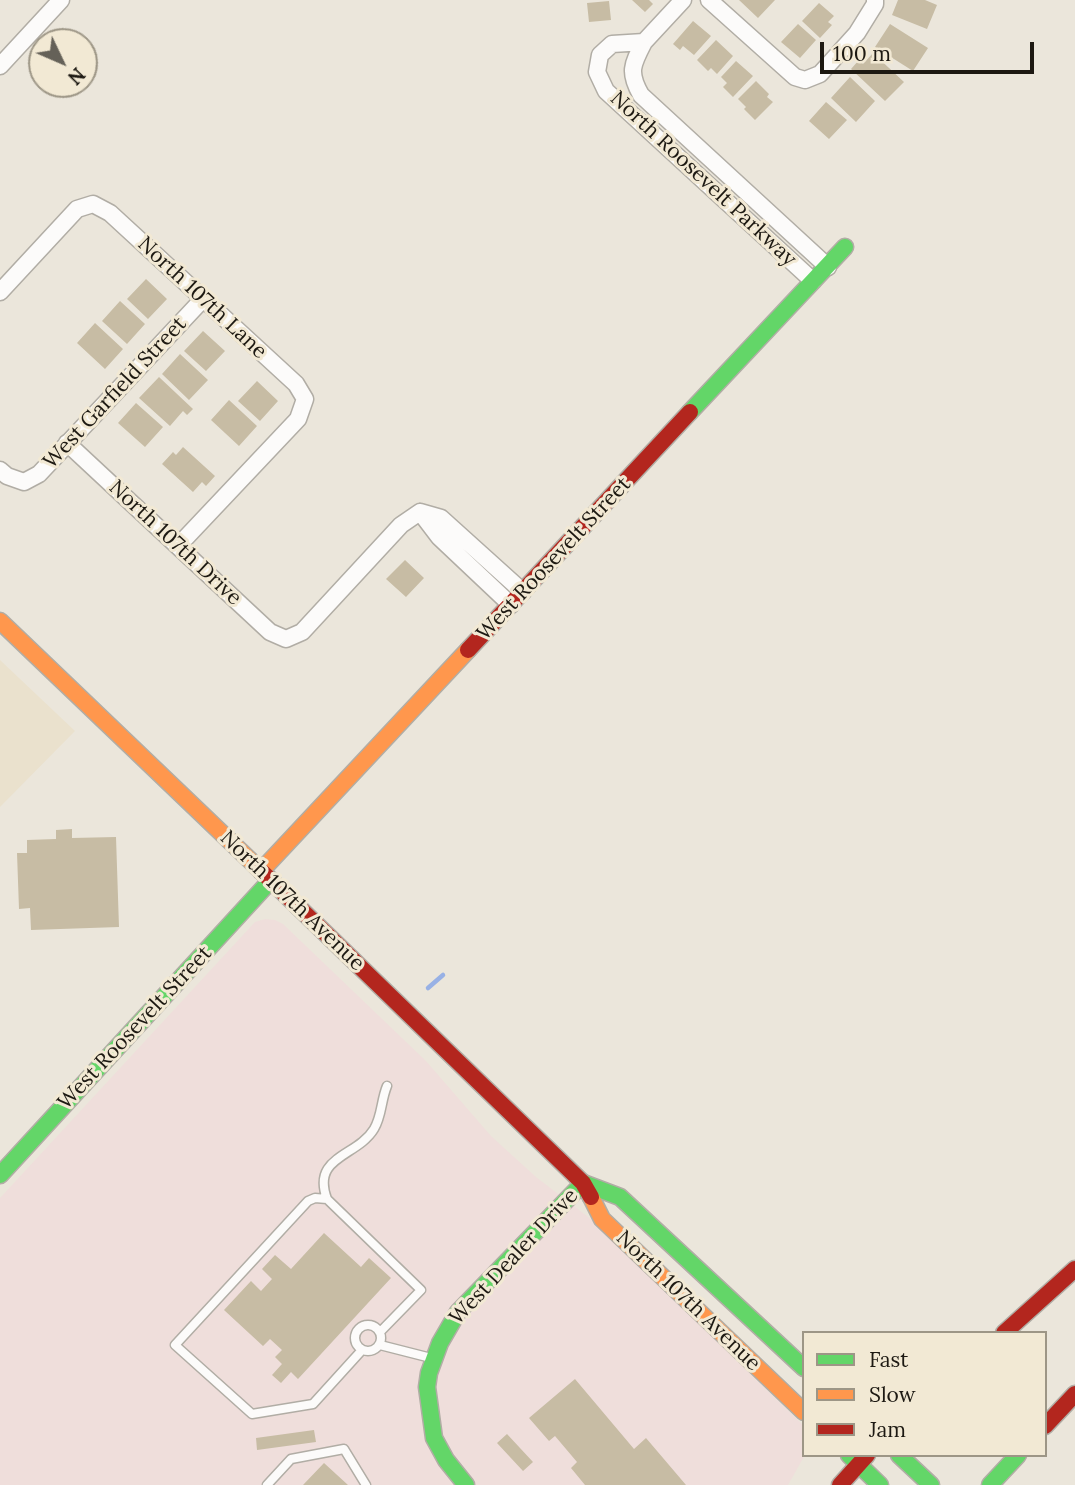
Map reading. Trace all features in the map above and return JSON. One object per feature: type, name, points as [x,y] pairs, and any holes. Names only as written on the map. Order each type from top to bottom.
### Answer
[{"type":"main road","name":"West Roosevelt Street","points":[[0,1175],[523,592],[845,247]]},
{"type":"main road","name":"North 107th Avenue","points":[[0,621],[583,1183],[602,1219],[802,1410]]},
{"type":"main road","name":"North 107th Avenue","points":[[583,1183],[620,1197],[802,1365]]},
{"type":"main road","name":"West Dealer Drive","points":[[466,1485],[446,1460],[434,1438],[427,1387],[440,1343],[458,1312],[583,1183]]},
{"type":"main road","points":[[1006,1331],[1075,1269]]},
{"type":"main road","points":[[1047,1424],[1075,1394]]},
{"type":"main road","points":[[901,1457],[931,1485]]},
{"type":"main road","points":[[991,1484],[1016,1457]]},
{"type":"main road","points":[[840,1485],[858,1458],[880,1485]]},
{"type":"street","points":[[0,66],[61,0]]},
{"type":"street","points":[[644,42],[683,0]]},
{"type":"street","points":[[709,0],[795,77],[805,80],[820,74],[857,33],[875,0]]},
{"type":"street","name":"North Roosevelt Parkway","points":[[644,42],[632,66],[633,81],[641,95],[828,267]]},
{"type":"street","name":"North Roosevelt Parkway","points":[[644,42],[612,44],[600,55],[597,72],[606,91],[813,281]]},
{"type":"street","points":[[662,143],[676,128]]},
{"type":"street","name":"North 107th Lane","points":[[0,292],[77,209],[93,204],[110,214],[296,384],[305,399],[299,419],[178,547]]},
{"type":"street","name":"West Garfield Street","points":[[0,470],[7,476],[24,482],[39,474],[203,299]]},
{"type":"street","name":"North 107th Drive","points":[[67,443],[270,632],[286,639],[302,632],[401,525],[420,512],[441,518],[452,538]]},
{"type":"street","points":[[452,538],[523,592]]},
{"type":"street","points":[[452,538],[511,606]]},
{"type":"lane","points":[[380,1332],[421,1290],[327,1199],[323,1188],[328,1167],[337,1158],[366,1140],[376,1127],[387,1086]]},
{"type":"lane","points":[[327,1199],[315,1198],[308,1201],[175,1345],[252,1414],[313,1404],[362,1350]]},
{"type":"lane","points":[[365,1325],[378,1328],[382,1341],[380,1345],[374,1351],[362,1350],[355,1342],[358,1330],[365,1325]]},
{"type":"lane","points":[[380,1345],[434,1359]]},
{"type":"lane","points":[[267,1485],[291,1460],[344,1449],[366,1485]]},
{"type":"shaded area","points":[[0,660],[75,731],[0,807]]},
{"type":"shaded area","points":[[265,919],[283,924],[426,1061],[491,1136],[536,1177],[596,1223],[802,1424],[804,1457],[788,1485],[0,1485],[0,1198],[255,922]]},
{"type":"building","points":[[632,0],[649,0],[653,4],[645,12]]},
{"type":"building","points":[[739,0],[775,0],[758,18]]},
{"type":"building","points":[[898,0],[925,0],[937,5],[927,29],[892,15]]},
{"type":"building","points":[[609,1],[611,20],[589,22],[587,3]]},
{"type":"building","points":[[819,3],[834,16],[828,22],[832,25],[820,38],[802,21]]},
{"type":"building","points":[[693,21],[711,36],[694,55],[683,46],[680,50],[673,44]]},
{"type":"building","points":[[798,24],[816,40],[800,58],[781,42]]},
{"type":"building","points":[[890,24],[928,48],[913,71],[875,47]]},
{"type":"building","points":[[716,40],[733,56],[717,74],[711,68],[708,71],[697,60]]},
{"type":"building","points":[[873,53],[904,82],[885,101],[851,69],[859,60],[863,64]]},
{"type":"building","points":[[736,61],[753,76],[733,97],[723,87],[727,83],[721,77]]},
{"type":"building","points":[[850,77],[875,101],[856,122],[831,98]]},
{"type":"building","points":[[756,81],[773,102],[755,120],[738,99]]},
{"type":"building","points":[[826,102],[847,120],[829,139],[809,121]]},
{"type":"building","points":[[146,279],[167,299],[148,319],[127,299]]},
{"type":"building","points":[[120,301],[145,324],[127,344],[102,321]]},
{"type":"building","points":[[95,323],[123,349],[105,369],[77,343]]},
{"type":"building","points":[[203,331],[225,351],[206,371],[184,351]]},
{"type":"building","points":[[180,354],[208,380],[189,400],[162,374]]},
{"type":"building","points":[[159,377],[193,409],[187,415],[183,411],[170,426],[139,398]]},
{"type":"building","points":[[257,381],[278,401],[260,421],[238,401]]},
{"type":"building","points":[[229,400],[257,426],[239,446],[211,420]]},
{"type":"building","points":[[136,403],[163,427],[145,447],[118,423]]},
{"type":"building","points":[[183,447],[215,476],[206,486],[202,482],[193,492],[162,464],[173,452],[176,455]]},
{"type":"building","points":[[405,560],[424,578],[406,597],[386,579]]},
{"type":"building","points":[[72,829],[72,838],[116,837],[119,927],[31,930],[30,908],[19,909],[17,853],[27,853],[27,840],[56,839],[56,830]]},
{"type":"building","points":[[324,1233],[361,1267],[369,1258],[391,1278],[298,1379],[291,1372],[281,1383],[272,1375],[282,1364],[275,1357],[282,1350],[270,1339],[263,1346],[224,1310],[251,1281],[261,1291],[272,1279],[262,1269],[275,1255],[291,1269]]},
{"type":"building","points":[[575,1379],[634,1449],[646,1438],[686,1485],[585,1485],[571,1468],[577,1462],[555,1436],[549,1441],[529,1418]]},
{"type":"building","points":[[314,1430],[316,1442],[257,1450],[256,1438]]},
{"type":"building","points":[[507,1434],[533,1462],[523,1471],[497,1443]]},
{"type":"building","points":[[324,1463],[348,1485],[303,1485]]},
{"type":"waterway","points":[[428,988],[443,975]]},
{"type":"traffic: fast","points":[[690,412],[845,247]]},
{"type":"traffic: fast","points":[[0,1175],[271,880]]},
{"type":"traffic: fast","points":[[583,1183],[620,1197],[802,1366]]},
{"type":"traffic: fast","points":[[466,1485],[446,1460],[434,1438],[427,1387],[440,1343],[458,1312],[583,1183]]},
{"type":"traffic: fast","points":[[851,1457],[880,1485]]},
{"type":"traffic: fast","points":[[901,1457],[931,1485]]},
{"type":"traffic: fast","points":[[990,1485],[1016,1457]]},
{"type":"traffic: slow","points":[[0,621],[255,865]]},
{"type":"traffic: slow","points":[[261,871],[468,650]]},
{"type":"traffic: slow","points":[[591,1197],[602,1219],[802,1410]]},
{"type":"traffic: jam","points":[[468,650],[690,412]]},
{"type":"traffic: jam","points":[[255,865],[583,1183],[591,1197]]},
{"type":"traffic: jam","points":[[1006,1331],[1075,1269]]},
{"type":"traffic: jam","points":[[1047,1424],[1075,1394]]},
{"type":"traffic: jam","points":[[840,1485],[865,1457]]}]
